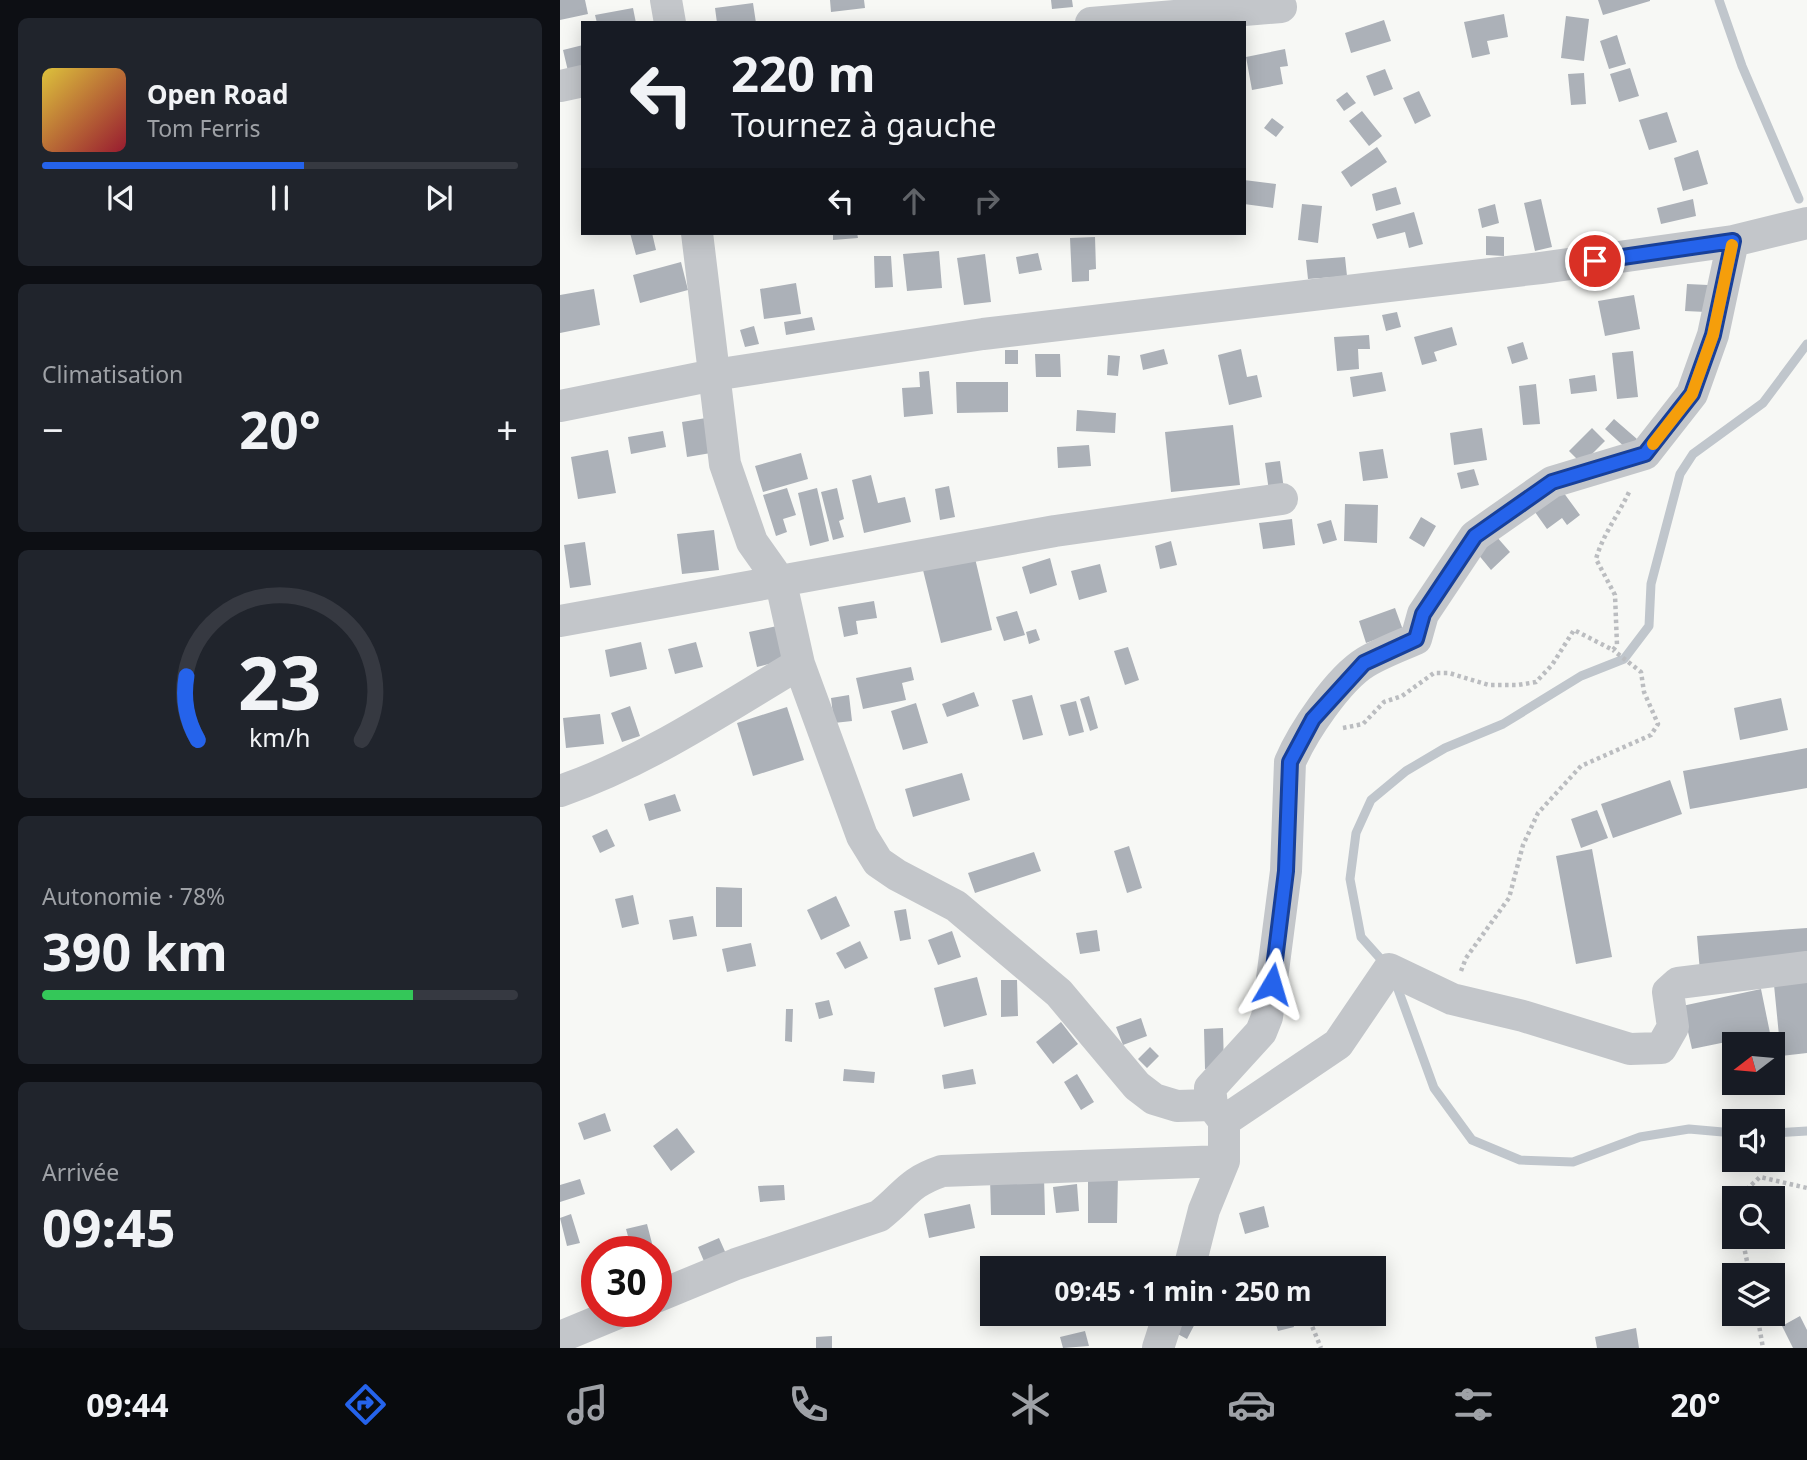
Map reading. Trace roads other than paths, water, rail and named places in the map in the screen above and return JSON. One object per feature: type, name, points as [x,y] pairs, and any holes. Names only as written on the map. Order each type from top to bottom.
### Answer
[{"type":"street","points":[[666,0],[670,21]]},
{"type":"street","points":[[1115,21],[1281,7]]},
{"type":"street","points":[[560,86],[581,81]]},
{"type":"street","points":[[560,406],[715,374],[983,334],[1527,270],[1733,241],[1807,223]]},
{"type":"street","points":[[697,235],[725,464],[752,542],[781,583],[799,664],[862,836],[878,862],[956,906],[1059,993],[1137,1086],[1154,1100],[1218,1113],[1338,1044],[1389,969],[1452,999],[1523,1016],[1630,1049],[1661,1048],[1673,1027],[1668,992],[1678,983],[1807,967]]},
{"type":"street","points":[[1192,1256],[1204,1210],[1224,1161],[1218,1113],[1210,1088],[1261,1032],[1267,1017],[1286,871],[1290,762],[1313,719],[1364,663],[1416,639],[1423,614],[1475,536],[1552,482],[1645,454],[1692,394],[1713,335],[1733,241]]},
{"type":"street","points":[[560,621],[781,583],[1055,531],[1282,499]]},
{"type":"street","points":[[560,791],[609,774],[649,755],[799,664]]},
{"type":"street","points":[[672,1290],[736,1264],[879,1216],[895,1204],[911,1184],[943,1171],[1224,1161]]},
{"type":"street","points":[[1158,1348],[1166,1326]]},
{"type":"street","points":[[560,1337],[584,1327]]},
{"type":"waterway","points":[[1719,0],[1742,66],[1799,199]]},
{"type":"waterway","points":[[1387,966],[1361,937],[1350,879],[1356,833],[1371,800],[1406,771],[1445,748],[1503,724],[1581,676],[1624,659],[1649,626],[1651,584],[1680,474],[1693,454],[1763,403],[1807,344]]},
{"type":"waterway","points":[[1395,981],[1434,1088],[1472,1140],[1520,1160],[1573,1162],[1640,1137],[1689,1129],[1722,1132]]},
{"type":"waterway","points":[[1785,1132],[1807,1131]]}]
